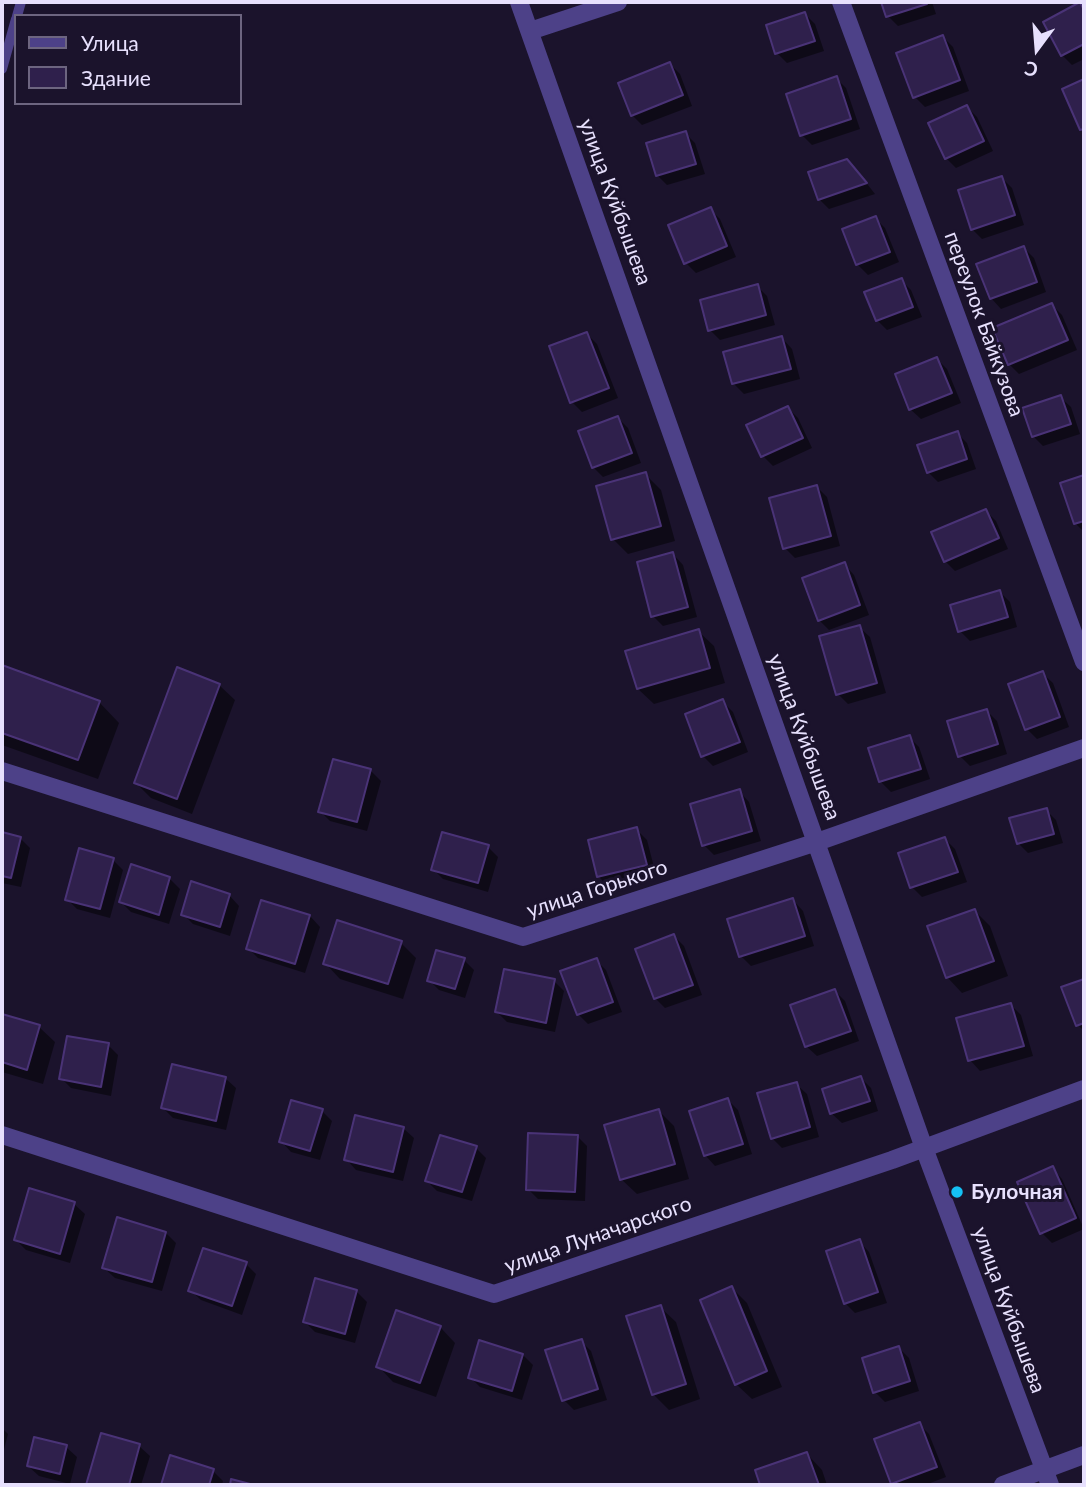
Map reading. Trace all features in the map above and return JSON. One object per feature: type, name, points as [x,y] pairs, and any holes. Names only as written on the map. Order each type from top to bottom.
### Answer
[{"type":"street","name":"улица Куйбышева","points":[[519,2],[924,1148],[1047,1478]]},
{"type":"street","points":[[530,31],[618,2]]},
{"type":"street","name":"переулок Байкузова","points":[[841,2],[1084,662]]},
{"type":"street","name":"улица Горького","points":[[2,771],[523,937],[817,842],[1084,748]]},
{"type":"street","name":"улица Луначарского","points":[[2,1135],[494,1294],[924,1148],[1084,1089]]},
{"type":"street","points":[[1003,1485],[1047,1478],[1084,1455]]},
{"type":"lane","points":[[2,69],[14,24]]},
{"type":"building","points":[[881,2],[926,2],[927,4],[886,17]]},
{"type":"building","points":[[1080,2],[1084,10],[1084,44],[1061,56],[1043,22]]},
{"type":"building","points":[[805,12],[815,41],[775,54],[766,25]]},
{"type":"building","points":[[943,35],[960,80],[913,98],[896,53]]},
{"type":"building","points":[[670,62],[683,95],[631,116],[618,83]]},
{"type":"building","points":[[837,76],[851,119],[800,136],[786,94]]},
{"type":"building","points":[[1084,79],[1084,129],[1080,130],[1062,89]]},
{"type":"building","points":[[967,105],[984,141],[945,159],[928,123]]},
{"type":"building","points":[[686,131],[696,164],[656,176],[646,143]]},
{"type":"building","points":[[847,159],[867,183],[818,200],[808,172]]},
{"type":"building","points":[[1002,176],[1015,215],[971,230],[958,190]]},
{"type":"building","points":[[711,207],[727,246],[684,264],[668,225]]},
{"type":"building","points":[[876,216],[890,252],[856,265],[842,229]]},
{"type":"building","points":[[1024,246],[1037,282],[990,299],[976,264]]},
{"type":"building","points":[[902,278],[913,307],[876,321],[864,292]]},
{"type":"building","points":[[758,284],[766,315],[708,331],[700,300]]},
{"type":"building","points":[[1052,303],[1068,340],[1008,365],[992,328]]},
{"type":"building","points":[[587,332],[609,388],[570,403],[549,346]]},
{"type":"building","points":[[782,336],[791,369],[732,384],[723,352]]},
{"type":"building","points":[[937,357],[952,393],[909,410],[895,374]]},
{"type":"building","points":[[1061,395],[1071,424],[1032,437],[1022,408]]},
{"type":"building","points":[[788,406],[803,438],[761,457],[746,425]]},
{"type":"building","points":[[618,416],[632,453],[592,468],[578,431]]},
{"type":"building","points":[[958,431],[967,459],[927,473],[917,445]]},
{"type":"building","points":[[646,472],[661,526],[611,540],[596,486]]},
{"type":"building","points":[[1084,475],[1084,521],[1074,524],[1060,483]]},
{"type":"building","points":[[817,485],[831,536],[783,549],[769,498]]},
{"type":"building","points":[[986,509],[999,538],[944,562],[931,532]]},
{"type":"building","points":[[673,552],[688,607],[651,617],[637,562]]},
{"type":"building","points":[[845,562],[860,605],[818,621],[802,578]]},
{"type":"building","points":[[1000,590],[1008,617],[958,632],[950,605]]},
{"type":"building","points":[[860,625],[877,683],[836,695],[819,636]]},
{"type":"building","points":[[699,629],[710,668],[637,689],[625,651]]},
{"type":"building","points":[[2,665],[100,701],[78,760],[2,733]]},
{"type":"building","points":[[177,667],[220,684],[177,799],[134,783]]},
{"type":"building","points":[[1043,671],[1060,717],[1025,730],[1008,684]]},
{"type":"building","points":[[723,699],[740,742],[701,757],[685,714]]},
{"type":"building","points":[[987,709],[998,744],[958,757],[947,721]]},
{"type":"building","points":[[910,735],[921,769],[879,782],[868,748]]},
{"type":"building","points":[[333,759],[371,769],[357,822],[318,812]]},
{"type":"building","points":[[740,789],[752,831],[702,846],[690,804]]},
{"type":"building","points":[[1047,808],[1054,834],[1017,844],[1009,818]]},
{"type":"building","points":[[637,827],[647,865],[597,877],[588,840]]},
{"type":"building","points":[[2,832],[21,837],[11,878],[2,876]]},
{"type":"building","points":[[442,832],[489,845],[478,883],[431,870]]},
{"type":"building","points":[[945,837],[958,872],[910,888],[898,853]]},
{"type":"building","points":[[79,848],[114,858],[100,909],[65,900]]},
{"type":"building","points":[[131,864],[170,877],[159,915],[119,902]]},
{"type":"building","points":[[191,881],[230,894],[220,927],[181,915]]},
{"type":"building","points":[[793,898],[805,936],[739,957],[727,919]]},
{"type":"building","points":[[261,900],[310,915],[295,964],[246,949]]},
{"type":"building","points":[[975,909],[994,961],[946,978],[927,926]]},
{"type":"building","points":[[337,920],[402,941],[388,984],[323,964]]},
{"type":"building","points":[[674,934],[693,985],[654,999],[635,949]]},
{"type":"building","points":[[436,950],[465,958],[455,989],[427,981]]},
{"type":"building","points":[[597,958],[613,1002],[577,1015],[560,971]]},
{"type":"building","points":[[504,969],[555,979],[546,1023],[495,1012]]},
{"type":"building","points":[[1084,979],[1084,1023],[1076,1026],[1061,987]]},
{"type":"building","points":[[835,989],[851,1031],[805,1047],[790,1005]]},
{"type":"building","points":[[1011,1003],[1024,1046],[968,1061],[956,1018]]},
{"type":"building","points":[[2,1014],[40,1025],[27,1070],[2,1062]]},
{"type":"building","points":[[67,1036],[109,1043],[101,1087],[59,1079]]},
{"type":"building","points":[[172,1064],[226,1077],[216,1121],[161,1108]]},
{"type":"building","points":[[861,1076],[870,1101],[830,1114],[822,1089]]},
{"type":"building","points":[[797,1082],[810,1127],[771,1139],[757,1093]]},
{"type":"building","points":[[728,1098],[743,1144],[704,1156],[689,1111]]},
{"type":"building","points":[[291,1100],[323,1109],[310,1151],[279,1142]]},
{"type":"building","points":[[659,1109],[675,1164],[620,1180],[604,1125]]},
{"type":"building","points":[[355,1115],[404,1127],[393,1172],[344,1160]]},
{"type":"building","points":[[528,1133],[578,1135],[575,1192],[526,1190]]},
{"type":"building","points":[[440,1135],[477,1146],[462,1192],[425,1181]]},
{"type":"building","points":[[1053,1166],[1076,1218],[1040,1234],[1017,1182]]},
{"type":"building","points":[[29,1188],[75,1202],[60,1254],[14,1240]]},
{"type":"building","points":[[117,1217],[166,1232],[152,1282],[102,1268]]},
{"type":"building","points":[[860,1239],[878,1292],[844,1304],[826,1251]]},
{"type":"building","points":[[203,1248],[247,1262],[232,1306],[188,1291]]},
{"type":"building","points":[[315,1278],[357,1290],[345,1334],[303,1322]]},
{"type":"building","points":[[732,1286],[767,1371],[735,1385],[700,1300]]},
{"type":"building","points":[[661,1305],[686,1384],[652,1395],[626,1316]]},
{"type":"building","points":[[396,1310],[441,1326],[420,1383],[376,1367]]},
{"type":"building","points":[[582,1339],[598,1389],[562,1401],[545,1350]]},
{"type":"building","points":[[479,1340],[523,1354],[512,1391],[468,1378]]},
{"type":"building","points":[[899,1346],[910,1381],[873,1393],[862,1358]]},
{"type":"building","points":[[920,1422],[937,1467],[891,1484],[874,1439]]},
{"type":"building","points":[[101,1433],[140,1444],[129,1485],[86,1485]]},
{"type":"building","points":[[34,1437],[67,1445],[60,1474],[27,1466]]},
{"type":"building","points":[[807,1452],[819,1485],[760,1485],[755,1470]]},
{"type":"building","points":[[170,1455],[214,1469],[209,1485],[161,1485]]},
{"type":"building","points":[[231,1479],[254,1485],[230,1485]]},
{"type":"place","name":"Булочная","points":[[957,1192]]}]
